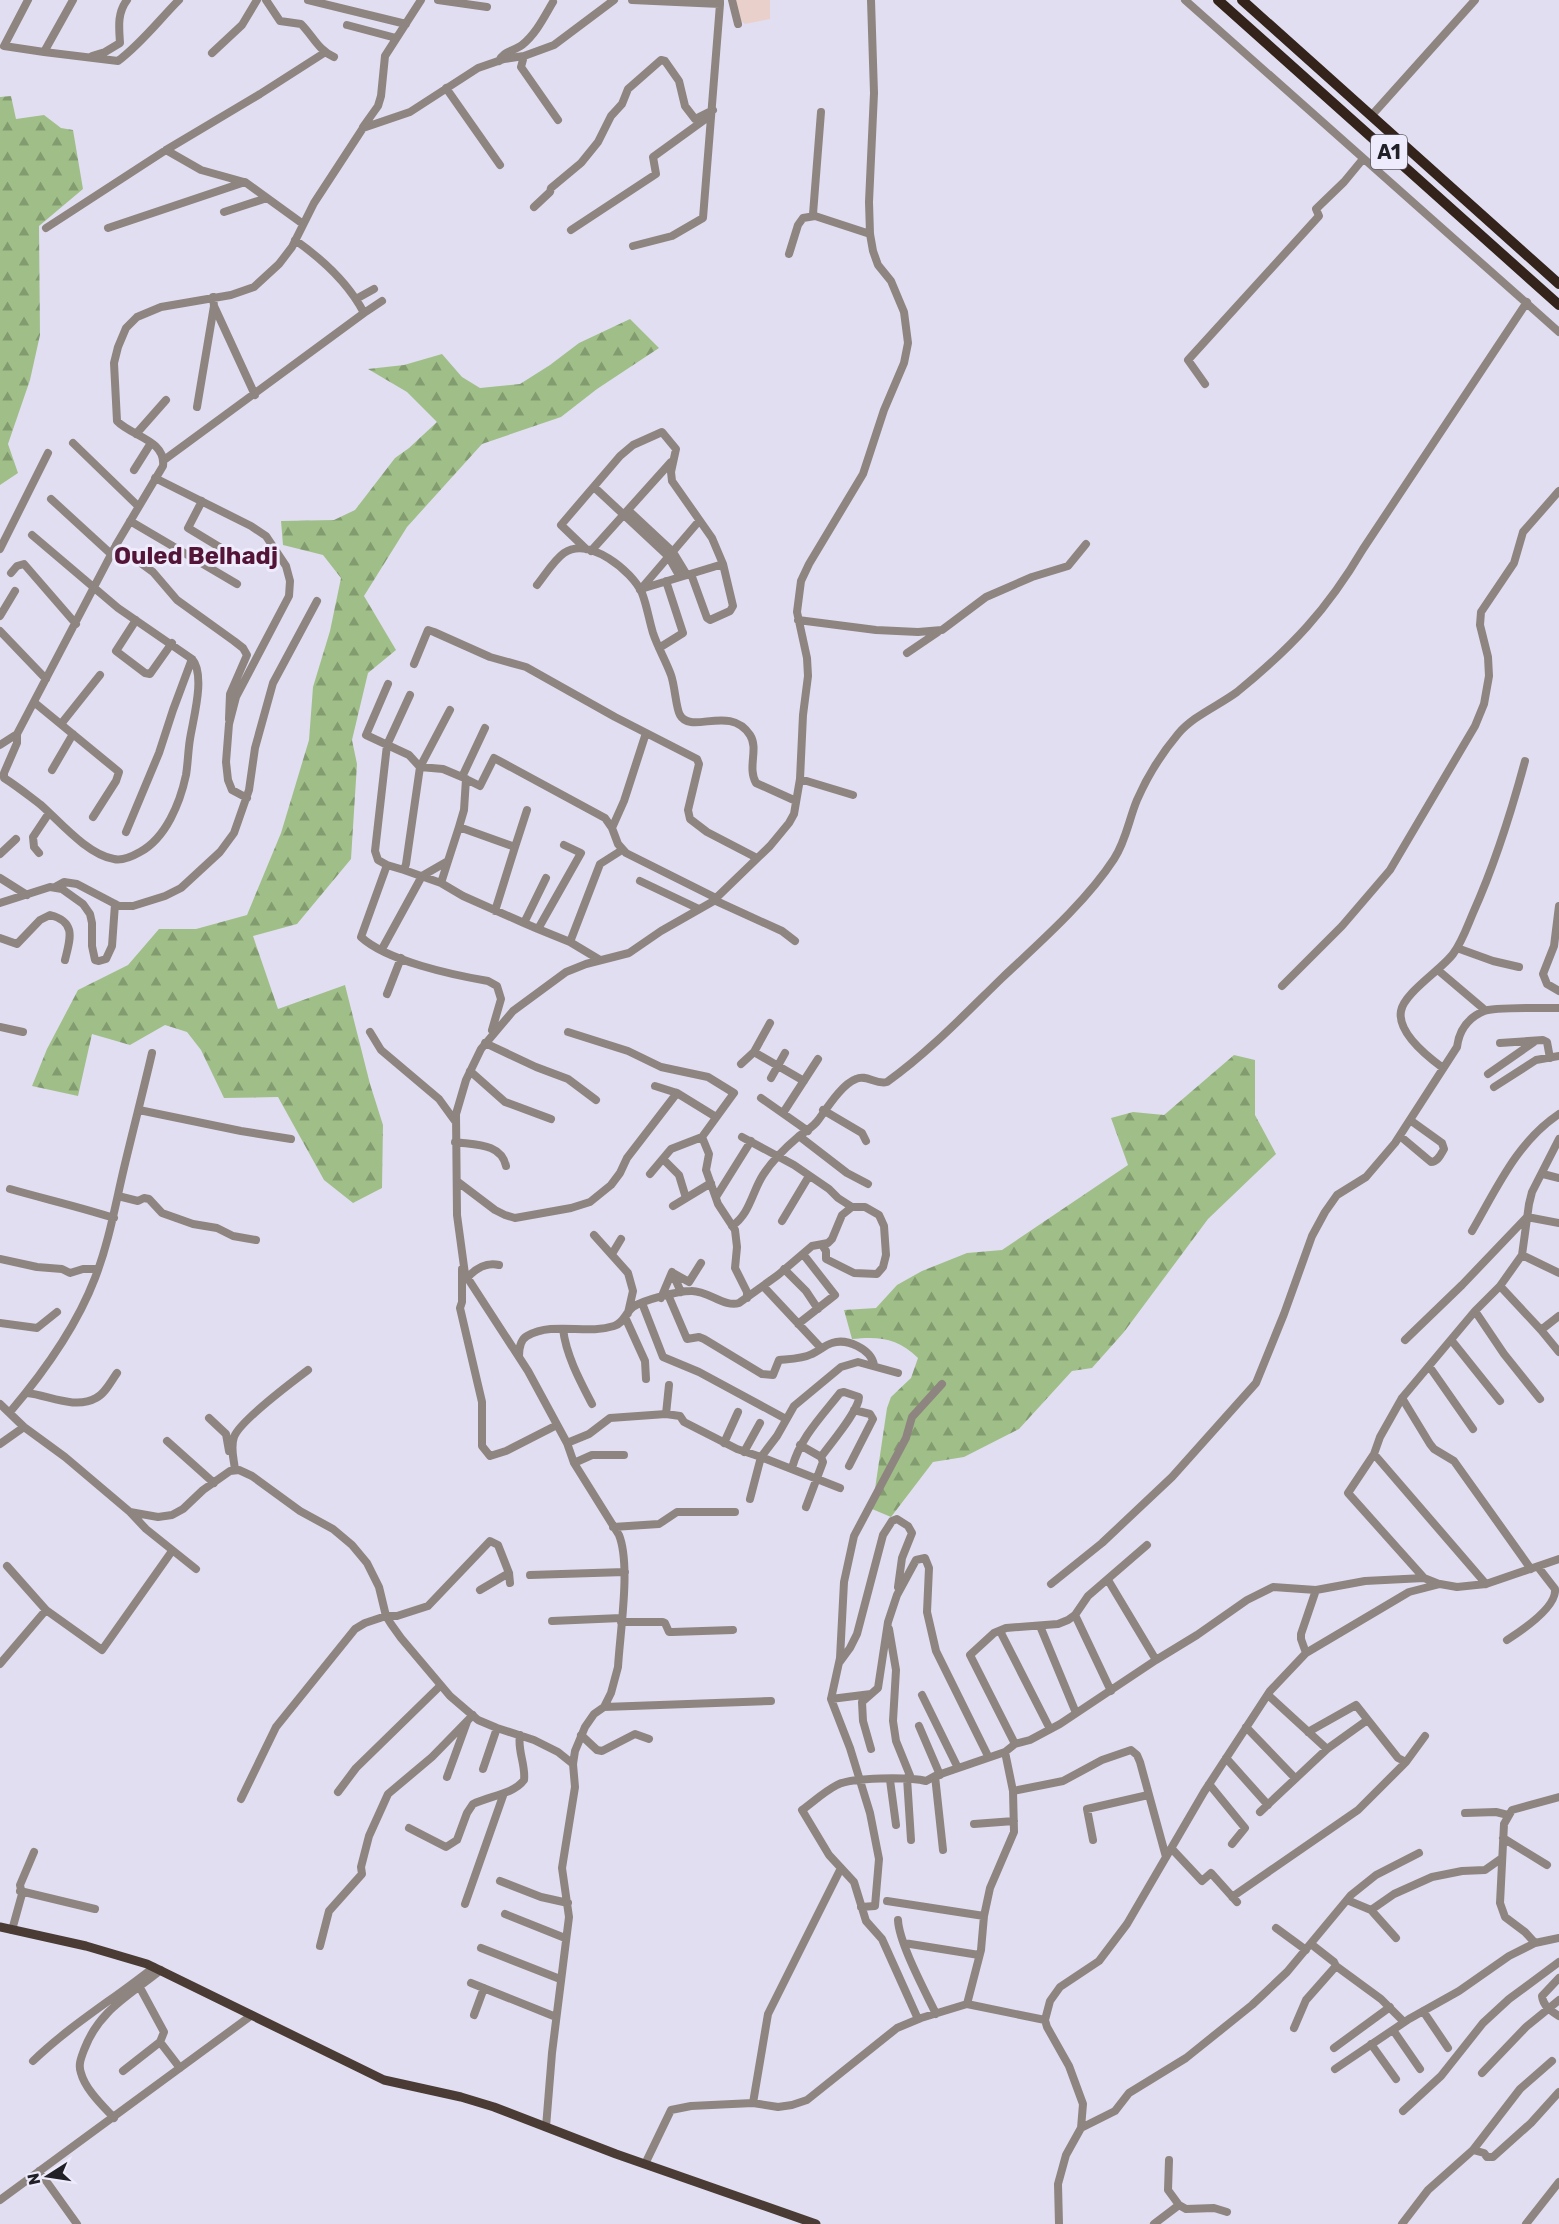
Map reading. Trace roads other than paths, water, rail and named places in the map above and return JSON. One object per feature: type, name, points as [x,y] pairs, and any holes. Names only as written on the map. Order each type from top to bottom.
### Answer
[{"type":"highway","name":"A1","points":[[1218,0],[1559,305]]},
{"type":"highway","name":"A1","points":[[1242,0],[1559,284]]},
{"type":"main road","points":[[0,1927],[125,1957],[157,1969],[384,2080],[461,2097],[816,2224]]},
{"type":"street","points":[[28,0],[2,46],[118,61],[135,48],[179,0]]},
{"type":"street","points":[[44,52],[73,0]]},
{"type":"street","points":[[90,56],[105,52],[120,44],[119,21],[122,6],[127,0]]},
{"type":"street","points":[[212,53],[242,25],[257,0]]},
{"type":"street","points":[[266,0],[280,21],[302,24],[324,53],[334,57]]},
{"type":"street","points":[[308,0],[406,24]]},
{"type":"street","points":[[32,535],[92,589],[172,643],[197,664],[197,707],[186,774],[178,801],[150,846],[120,859],[111,858],[85,844],[4,778],[18,734],[46,679],[76,624],[92,589],[111,554],[163,466],[164,460],[160,451],[117,421],[114,363],[118,347],[126,328],[146,312],[213,302],[254,287],[279,264],[336,168],[378,106],[385,56],[421,0]]},
{"type":"street","points":[[438,0],[487,7]]},
{"type":"street","points":[[363,128],[410,112],[478,68],[524,56],[554,45],[614,0]]},
{"type":"street","points":[[632,0],[720,2],[703,218],[672,236],[633,246]]},
{"type":"street","points":[[732,0],[738,24]]},
{"type":"street","points":[[487,1040],[513,1011],[566,972],[629,953],[660,931],[715,899],[789,824],[794,814],[800,779],[808,666],[798,620],[801,581],[863,474],[884,410],[904,363],[908,344],[904,312],[891,281],[878,265],[870,234],[872,0]]},
{"type":"street","points":[[1185,0],[1559,332]]},
{"type":"street","points":[[1371,115],[1475,0]]},
{"type":"street","points":[[500,61],[502,55],[522,45],[531,36],[553,2]]},
{"type":"street","points":[[347,25],[396,38]]},
{"type":"street","points":[[46,228],[166,150],[324,53]]},
{"type":"street","points":[[524,56],[520,67],[558,120]]},
{"type":"street","points":[[534,207],[550,192],[551,188],[581,163],[598,142],[611,116],[622,104],[628,89],[661,60],[665,61],[679,81],[685,106],[695,119],[713,112]]},
{"type":"street","points":[[446,88],[500,165]]},
{"type":"street","points":[[571,230],[656,174],[653,157],[713,112]]},
{"type":"street","points":[[815,216],[814,192],[821,112]]},
{"type":"street","points":[[166,150],[201,170],[245,182],[303,224]]},
{"type":"street","points":[[1205,384],[1188,360],[1319,216],[1316,209],[1344,182],[1363,159]]},
{"type":"street","points":[[108,228],[245,182]]},
{"type":"street","points":[[224,212],[267,198]]},
{"type":"street","points":[[789,254],[798,225],[803,218],[815,216],[870,234]]},
{"type":"street","points":[[295,240],[325,263],[357,299],[364,313]]},
{"type":"street","points":[[357,299],[374,289]]},
{"type":"street","points":[[164,460],[382,301]]},
{"type":"street","points":[[213,302],[255,395]]},
{"type":"street","points":[[197,407],[213,302]]},
{"type":"street","points":[[732,1226],[740,1221],[746,1212],[762,1176],[777,1157],[799,1136],[808,1131],[820,1118],[823,1110],[855,1079],[863,1078],[885,1083],[920,1057],[1038,944],[1095,883],[1119,850],[1146,780],[1179,733],[1201,715],[1235,693],[1291,646],[1312,623],[1342,584],[1527,302]]},
{"type":"street","points":[[136,434],[166,400]]},
{"type":"street","points":[[589,550],[561,525],[600,478],[633,445],[662,432],[676,449],[672,461],[672,481],[712,538],[723,564],[733,606],[730,611],[710,620],[707,618],[686,575],[670,554],[594,487]]},
{"type":"street","points":[[73,443],[138,506]]},
{"type":"street","points":[[134,470],[151,443]]},
{"type":"street","points":[[0,549],[48,453]]},
{"type":"street","points":[[589,550],[672,461]]},
{"type":"street","points":[[155,478],[251,526],[266,536],[286,566],[290,581],[289,596],[236,697],[229,724]]},
{"type":"street","points":[[1282,986],[1341,926],[1390,870],[1475,726],[1484,704],[1489,676],[1488,657],[1480,624],[1481,612],[1514,563],[1523,532],[1559,490]]},
{"type":"street","points":[[51,499],[111,554]]},
{"type":"street","points":[[202,501],[188,528],[242,558]]},
{"type":"street","points":[[130,521],[237,584]]},
{"type":"street","points":[[639,590],[699,521]]},
{"type":"street","points":[[907,653],[986,597],[1032,577],[1068,566],[1086,544]]},
{"type":"street","points":[[116,545],[153,572],[184,606],[207,620],[243,648],[247,655],[230,694],[226,762],[228,780],[232,790],[247,798]]},
{"type":"street","points":[[537,585],[564,553],[597,551],[619,566],[639,590],[671,675],[678,711],[683,720],[691,723],[720,719],[737,723],[748,732],[753,742],[751,771],[756,783],[796,801]]},
{"type":"street","points":[[11,573],[17,566],[24,564],[76,624]]},
{"type":"street","points":[[639,590],[723,564]]},
{"type":"street","points":[[659,648],[683,633],[666,581]]},
{"type":"street","points":[[0,616],[15,591]]},
{"type":"street","points":[[0,903],[64,882],[77,884],[124,907],[165,896],[185,886],[232,837],[247,798],[255,748],[273,683],[317,601]]},
{"type":"street","points":[[136,620],[116,651],[145,673],[150,674],[172,643]]},
{"type":"street","points":[[798,620],[876,630],[918,632],[942,630]]},
{"type":"street","points":[[414,664],[428,630],[489,657],[526,667],[699,761],[688,810],[690,819],[707,832],[757,858]]},
{"type":"street","points":[[0,632],[46,679]]},
{"type":"street","points":[[126,832],[159,753],[192,659]]},
{"type":"street","points":[[61,724],[100,675]]},
{"type":"street","points":[[388,684],[366,735],[409,755],[420,767],[443,769],[480,786],[494,758],[605,818],[622,850],[634,858],[782,931],[795,941]]},
{"type":"street","points":[[410,695],[387,745],[375,851],[378,860],[441,883],[495,911],[570,942],[600,960]]},
{"type":"street","points":[[35,703],[120,774],[93,817]]},
{"type":"street","points":[[404,870],[420,767],[450,710]]},
{"type":"street","points":[[441,883],[464,810],[464,778],[485,728]]},
{"type":"street","points":[[0,745],[18,734]]},
{"type":"street","points":[[52,770],[73,734]]},
{"type":"street","points":[[612,828],[624,801],[646,734]]},
{"type":"street","points":[[1443,1068],[1427,1056],[1406,1032],[1402,1024],[1401,1011],[1416,990],[1439,971],[1457,948],[1479,901],[1499,848],[1525,761]]},
{"type":"street","points":[[800,779],[853,795]]},
{"type":"street","points":[[495,911],[527,810]]},
{"type":"street","points":[[39,854],[34,847],[33,837],[49,813]]},
{"type":"street","points":[[459,827],[515,847]]},
{"type":"street","points":[[0,854],[16,839]]},
{"type":"street","points":[[538,929],[580,854],[564,845]]},
{"type":"street","points":[[570,942],[600,864],[622,850]]},
{"type":"street","points":[[382,949],[422,876],[448,861]]},
{"type":"street","points":[[387,865],[361,934],[363,939],[401,958],[443,972],[488,981],[497,986],[501,999],[487,1040],[470,1071],[455,1121],[457,1215],[463,1265],[460,1308],[482,1402],[484,1450],[490,1456],[506,1451],[557,1425]]},
{"type":"street","points":[[0,878],[27,895]]},
{"type":"street","points":[[524,923],[546,878]]},
{"type":"street","points":[[640,881],[699,909]]},
{"type":"street","points":[[55,886],[88,910],[92,923],[92,949],[96,961],[106,959],[112,946],[115,904]]},
{"type":"street","points":[[1559,906],[1554,946],[1543,974],[1547,984],[1559,990]]},
{"type":"street","points":[[0,938],[17,944],[40,920],[50,915],[60,918],[67,923],[71,935],[65,960]]},
{"type":"street","points":[[1457,948],[1493,961],[1519,967]]},
{"type":"street","points":[[387,994],[401,958]]},
{"type":"street","points":[[1439,971],[1485,1010]]},
{"type":"street","points":[[1051,1584],[1102,1543],[1163,1485],[1256,1383],[1277,1334],[1312,1236],[1325,1212],[1338,1195],[1366,1177],[1400,1136],[1457,1047],[1458,1035],[1465,1024],[1485,1010],[1559,1008]]},
{"type":"street","points":[[741,1064],[754,1052],[770,1023]]},
{"type":"street","points":[[0,1027],[23,1032]]},
{"type":"street","points":[[370,1032],[381,1050],[439,1099],[455,1121]]},
{"type":"street","points":[[568,1032],[628,1051],[661,1067],[712,1079],[734,1093],[702,1137],[671,1149],[650,1174]]},
{"type":"street","points":[[487,1040],[536,1067],[568,1079],[596,1100]]},
{"type":"street","points":[[1488,1074],[1538,1040]]},
{"type":"street","points":[[1500,1043],[1538,1040],[1547,1042],[1550,1058]]},
{"type":"street","points":[[754,1052],[804,1081]]},
{"type":"street","points":[[10,1412],[27,1392],[71,1327],[86,1300],[114,1218],[152,1053]]},
{"type":"street","points":[[771,1078],[785,1053]]},
{"type":"street","points":[[1494,1087],[1536,1060],[1559,1056]]},
{"type":"street","points":[[783,1113],[818,1059]]},
{"type":"street","points":[[470,1071],[505,1102],[551,1119]]},
{"type":"street","points":[[655,1086],[678,1093],[716,1117]]},
{"type":"street","points":[[458,1182],[495,1210],[515,1218],[571,1208],[590,1202],[598,1198],[615,1180],[627,1158],[678,1093]]},
{"type":"street","points":[[760,1098],[808,1131]]},
{"type":"street","points":[[139,1110],[211,1126],[291,1139]]},
{"type":"street","points":[[823,1110],[862,1133],[866,1141]]},
{"type":"street","points":[[1473,1231],[1509,1167],[1527,1141],[1559,1114]]},
{"type":"street","points":[[1400,1136],[1431,1162],[1436,1161],[1442,1153],[1444,1149],[1442,1143],[1410,1120]]},
{"type":"street","points":[[799,1136],[847,1173],[868,1184]]},
{"type":"street","points":[[702,1137],[709,1154],[706,1170],[718,1204],[738,1239],[735,1271],[747,1292],[747,1298]]},
{"type":"street","points":[[742,1137],[794,1165],[852,1207],[865,1207],[876,1213],[882,1220],[886,1256],[883,1267],[876,1274],[854,1273],[831,1263],[825,1257],[826,1251],[822,1245]]},
{"type":"street","points":[[716,1197],[751,1141]]},
{"type":"street","points":[[455,1142],[495,1149],[504,1157],[506,1166]]},
{"type":"street","points":[[1424,1578],[1348,1493],[1374,1454],[1380,1437],[1402,1398],[1475,1311],[1500,1286],[1522,1255],[1532,1192],[1558,1143]]},
{"type":"street","points":[[663,1159],[679,1176],[686,1198]]},
{"type":"street","points":[[1543,1174],[1559,1178]]},
{"type":"street","points":[[782,1221],[809,1176]]},
{"type":"street","points":[[673,1206],[711,1183]]},
{"type":"street","points":[[10,1189],[114,1218]]},
{"type":"street","points":[[118,1196],[138,1201],[144,1198],[149,1199],[162,1213],[193,1224],[217,1228],[233,1236],[256,1240]]},
{"type":"street","points":[[519,1356],[520,1346],[525,1337],[550,1329],[592,1331],[618,1324],[633,1307],[686,1288],[700,1291],[734,1305],[763,1286],[812,1246],[822,1245],[832,1239],[842,1215],[852,1207]]},
{"type":"street","points":[[1527,1217],[1559,1222]]},
{"type":"street","points":[[1405,1340],[1527,1217]]},
{"type":"street","points":[[594,1235],[628,1273],[633,1291],[626,1316],[645,1361],[646,1379]]},
{"type":"street","points":[[612,1254],[621,1239]]},
{"type":"street","points":[[798,1324],[835,1295],[803,1254]]},
{"type":"street","points":[[1522,1255],[1559,1273]]},
{"type":"street","points":[[0,1259],[37,1267],[63,1269],[72,1273],[82,1269],[98,1269]]},
{"type":"street","points":[[686,1288],[701,1263]]},
{"type":"street","points":[[463,1265],[467,1278],[519,1356],[567,1443],[574,1463],[624,1547],[617,1673],[604,1707]]},
{"type":"street","points":[[467,1278],[482,1266],[499,1265]]},
{"type":"street","points":[[784,1269],[806,1291],[818,1309]]},
{"type":"street","points":[[672,1272],[686,1288]]},
{"type":"street","points":[[672,1272],[686,1288]]},
{"type":"street","points":[[664,1297],[672,1272]]},
{"type":"street","points":[[763,1286],[821,1348]]},
{"type":"street","points":[[1500,1286],[1559,1352]]},
{"type":"street","points":[[664,1297],[669,1297],[687,1339],[704,1339],[762,1374],[773,1375],[779,1360],[809,1356],[832,1342],[846,1342],[863,1350],[873,1359],[874,1365]]},
{"type":"street","points":[[642,1303],[663,1357],[699,1371],[786,1419]]},
{"type":"street","points":[[1475,1311],[1504,1354],[1540,1399]]},
{"type":"street","points":[[0,1323],[37,1328],[57,1312]]},
{"type":"street","points":[[1541,1330],[1559,1316]]},
{"type":"street","points":[[563,1329],[572,1360],[592,1404]]},
{"type":"street","points":[[1452,1341],[1500,1401]]},
{"type":"street","points":[[750,1498],[761,1457],[777,1436],[794,1406],[804,1397],[841,1367],[858,1362],[898,1372]]},
{"type":"street","points":[[1429,1366],[1473,1429]]},
{"type":"street","points":[[233,1471],[232,1446],[240,1427],[308,1370]]},
{"type":"street","points":[[27,1392],[72,1402],[83,1402],[99,1396],[117,1373]]},
{"type":"street","points":[[666,1414],[669,1384]]},
{"type":"street","points":[[861,1907],[875,1906],[879,1859],[870,1813],[831,1699],[839,1663],[844,1582],[854,1536],[906,1438],[912,1416],[942,1384]]},
{"type":"street","points":[[792,1468],[800,1445],[841,1393],[859,1397],[860,1400],[854,1410],[821,1457]]},
{"type":"street","points":[[1402,1398],[1434,1449],[1454,1461],[1535,1568],[1555,1589],[1554,1600],[1544,1611],[1507,1640]]},
{"type":"street","points":[[0,1404],[24,1427],[65,1457],[172,1551],[196,1569]]},
{"type":"street","points":[[849,1466],[873,1419],[870,1414],[854,1410]]},
{"type":"street","points":[[724,1443],[738,1412]]},
{"type":"street","points":[[567,1443],[589,1434],[610,1418],[666,1414],[680,1416],[684,1422],[724,1443],[840,1488]]},
{"type":"street","points":[[209,1418],[226,1434],[233,1471]]},
{"type":"street","points":[[744,1452],[759,1423]]},
{"type":"street","points":[[0,1444],[24,1427]]},
{"type":"street","points":[[167,1441],[214,1483]]},
{"type":"street","points":[[800,1445],[821,1457],[823,1462],[806,1507]]},
{"type":"street","points":[[1374,1454],[1486,1584]]},
{"type":"street","points":[[574,1463],[591,1455],[624,1455]]},
{"type":"street","points":[[130,1512],[158,1517],[172,1515],[233,1471],[252,1476],[300,1511],[333,1529],[352,1545],[367,1563],[379,1587],[386,1616],[401,1638],[440,1686],[470,1718],[520,1735],[558,1752],[573,1764]]},
{"type":"street","points":[[613,1527],[659,1524],[676,1512],[735,1512]]},
{"type":"street","points":[[839,1663],[857,1634],[883,1535],[892,1521],[897,1519],[908,1526],[912,1533],[902,1558],[897,1595]]},
{"type":"street","points":[[241,1799],[276,1727],[355,1629],[386,1616],[397,1616],[428,1606],[490,1541],[498,1545],[509,1573],[510,1582]]},
{"type":"street","points":[[1015,1744],[970,1655],[994,1633],[1006,1628],[1058,1624],[1075,1615],[1088,1596],[1147,1545]]},
{"type":"street","points":[[7,1566],[46,1610],[102,1650],[172,1551]]},
{"type":"street","points":[[871,1749],[863,1721],[862,1702],[878,1688],[888,1622],[897,1595],[916,1560],[925,1558],[929,1568],[927,1612],[936,1651],[988,1756]]},
{"type":"street","points":[[918,2019],[882,1939],[866,1921],[854,1882],[830,1855],[802,1810],[838,1784],[860,1780],[909,1778],[926,1781],[988,1756],[1005,1752],[1015,1744],[1030,1740],[1050,1730],[1247,1600],[1273,1587],[1316,1590],[1365,1581],[1424,1578],[1457,1587],[1486,1584],[1559,1559]]},
{"type":"street","points":[[530,1575],[624,1572]]},
{"type":"street","points":[[480,1590],[509,1573]]},
{"type":"street","points":[[1108,1580],[1156,1660]]},
{"type":"street","points":[[1059,2224],[1057,2197],[1060,2171],[1081,2128],[1083,2104],[1069,2066],[1052,2038],[1045,2020],[1050,2001],[1060,1987],[1099,1961],[1110,1948],[1246,1727],[1268,1695],[1306,1653],[1409,1592],[1440,1584]]},
{"type":"street","points":[[1306,1653],[1301,1634],[1316,1590]]},
{"type":"street","points":[[0,1665],[46,1610]]},
{"type":"street","points":[[1075,1615],[1111,1691]]},
{"type":"street","points":[[552,1621],[663,1622],[669,1632],[733,1630]]},
{"type":"street","points":[[888,1622],[896,1670],[893,1721],[896,1741],[909,1778],[911,1840]]},
{"type":"street","points":[[1040,1626],[1076,1713]]},
{"type":"street","points":[[999,1631],[1050,1730]]},
{"type":"street","points":[[338,1792],[356,1768],[440,1686]]},
{"type":"street","points":[[831,1699],[871,1694]]},
{"type":"street","points":[[922,1695],[958,1768]]},
{"type":"street","points":[[1268,1695],[1327,1749]]},
{"type":"street","points":[[546,2127],[568,1917],[562,1868],[575,1787],[573,1764],[575,1750],[581,1735],[594,1714],[604,1707],[771,1701]]},
{"type":"street","points":[[1308,1732],[1356,1705],[1398,1758],[1406,1762]]},
{"type":"street","points":[[447,1777],[470,1718]]},
{"type":"street","points":[[320,1946],[330,1911],[362,1874],[361,1867],[369,1836],[388,1794],[432,1757],[470,1718]]},
{"type":"street","points":[[1260,1812],[1327,1749],[1366,1720]]},
{"type":"street","points":[[919,1726],[938,1776],[943,1850]]},
{"type":"street","points":[[1246,1727],[1295,1778]]},
{"type":"street","points":[[483,1769],[497,1728]]},
{"type":"street","points":[[581,1735],[597,1750],[602,1751],[634,1734],[649,1739]]},
{"type":"street","points":[[409,1828],[446,1847],[457,1840],[467,1813],[473,1804],[514,1790],[524,1780],[520,1735]]},
{"type":"street","points":[[1172,1849],[1202,1881],[1210,1873],[1235,1899],[1358,1809],[1406,1762],[1425,1736]]},
{"type":"street","points":[[1013,1791],[1063,1781],[1102,1760],[1131,1750],[1140,1762],[1166,1857]]},
{"type":"street","points":[[967,2004],[979,1955],[990,1888],[1014,1832],[1013,1791],[1005,1752]]},
{"type":"street","points":[[1226,1758],[1268,1805]]},
{"type":"street","points":[[890,1780],[896,1825]]},
{"type":"street","points":[[1209,1784],[1245,1828],[1232,1844]]},
{"type":"street","points":[[465,1904],[504,1793]]},
{"type":"street","points":[[1093,1840],[1087,1809],[1148,1795]]},
{"type":"street","points":[[1535,1943],[1525,1932],[1511,1923],[1500,1903],[1504,1824],[1512,1810],[1559,1797]]},
{"type":"street","points":[[1465,1813],[1496,1812],[1508,1815]]},
{"type":"street","points":[[974,1824],[1014,1821]]},
{"type":"street","points":[[1503,1838],[1547,1865]]},
{"type":"street","points":[[12,1930],[22,1894],[20,1885],[34,1852]]},
{"type":"street","points":[[1081,2128],[1115,2111],[1129,2093],[1186,2058],[1269,1991],[1347,1900],[1376,1875],[1419,1853]]},
{"type":"street","points":[[1371,1910],[1394,1894],[1432,1877],[1462,1871],[1485,1870],[1502,1858]]},
{"type":"street","points":[[753,2103],[768,2014],[841,1868]]},
{"type":"street","points":[[500,1881],[541,1897],[568,1903]]},
{"type":"street","points":[[20,1891],[95,1909]]},
{"type":"street","points":[[1347,1900],[1371,1910],[1396,1938]]},
{"type":"street","points":[[887,1901],[984,1916]]},
{"type":"street","points":[[505,1914],[565,1938]]},
{"type":"street","points":[[898,1920],[898,1929],[917,1976],[936,2014]]},
{"type":"street","points":[[1276,1928],[1334,1962],[1336,1966],[1390,2007],[1404,2022]]},
{"type":"street","points":[[1335,2069],[1404,2022],[1459,1991],[1509,1956],[1535,1943],[1559,1938]]},
{"type":"street","points":[[904,1943],[979,1955]]},
{"type":"street","points":[[481,1948],[560,1980]]},
{"type":"street","points":[[1403,2111],[1441,2076],[1483,2023],[1509,1999],[1559,1962]]},
{"type":"street","points":[[1294,2028],[1306,2000],[1336,1966]]},
{"type":"street","points":[[33,2061],[50,2045],[157,1969]]},
{"type":"street","points":[[1559,1978],[1542,1996],[1555,2005],[1559,2016]]},
{"type":"street","points":[[471,1983],[556,2017]]},
{"type":"street","points":[[123,2071],[160,2042],[164,2032],[138,1984]]},
{"type":"street","points":[[114,2118],[87,2086],[81,2074],[80,2063],[89,2038],[98,2022],[138,1984]]},
{"type":"street","points":[[474,2015],[484,1988]]},
{"type":"street","points":[[645,2164],[671,2110],[691,2106],[753,2103],[778,2107],[807,2100],[897,2028],[918,2019],[967,2004],[1045,2020]]},
{"type":"street","points":[[1482,2073],[1526,2027],[1555,2005]]},
{"type":"street","points":[[1334,2048],[1390,2007]]},
{"type":"street","points":[[1423,2011],[1448,2048]]},
{"type":"street","points":[[0,2200],[252,2015]]},
{"type":"street","points":[[1393,2030],[1420,2068]]},
{"type":"street","points":[[160,2042],[180,2068]]},
{"type":"street","points":[[1371,2044],[1396,2079]]},
{"type":"street","points":[[1402,2224],[1428,2190],[1473,2150],[1520,2089],[1552,2061]]},
{"type":"street","points":[[1473,2150],[1484,2153],[1487,2157],[1493,2157],[1531,2124],[1559,2092]]},
{"type":"street","points":[[1169,2160],[1168,2190],[1179,2205],[1186,2209],[1214,2208],[1227,2212]]},
{"type":"street","points":[[39,2171],[73,2223]]},
{"type":"street","points":[[1526,2224],[1559,2182]]},
{"type":"street","points":[[1154,2224],[1179,2205]]},
{"type":"district","name":"Ouled Belhadj","points":[[196,556]]}]
